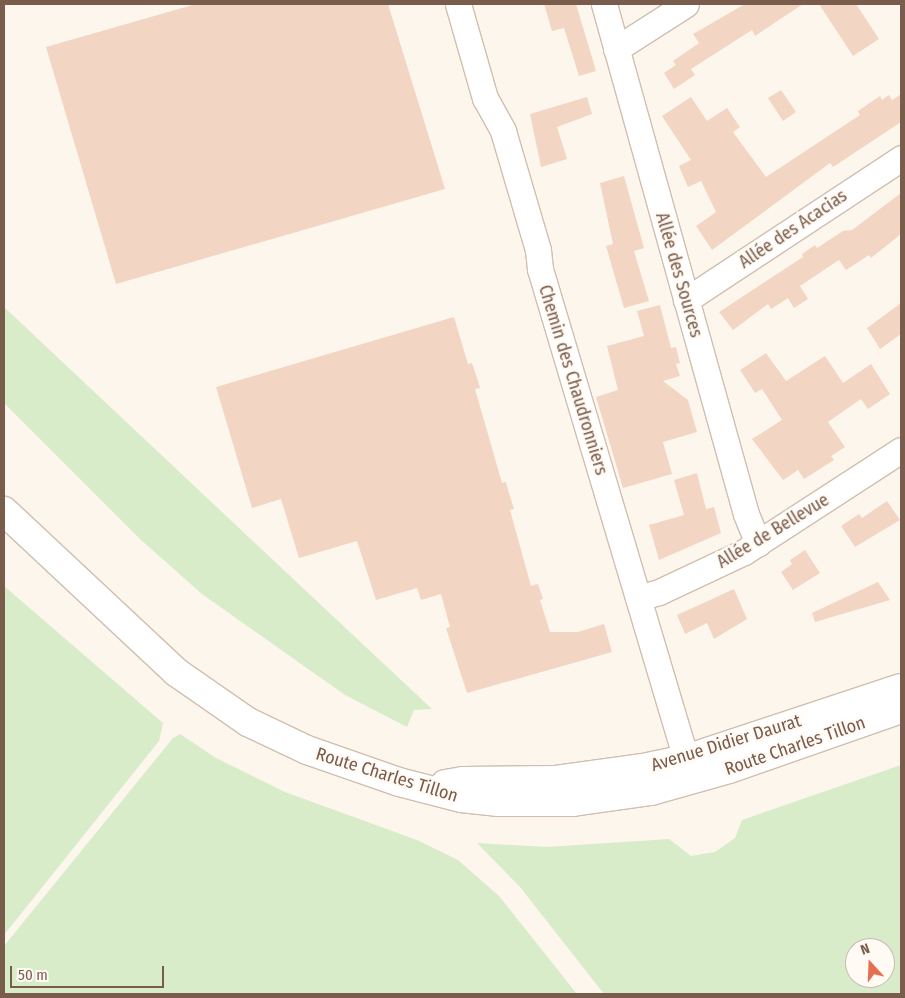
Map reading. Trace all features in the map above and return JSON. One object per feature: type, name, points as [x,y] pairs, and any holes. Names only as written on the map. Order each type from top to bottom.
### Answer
[{"type":"main road","name":"Route Charles Tillon","points":[[4,511],[176,672],[248,722],[306,750],[399,782],[428,787],[461,798],[529,803],[573,802],[651,791],[729,769],[901,709]]},
{"type":"main road","name":"Avenue Didier Daurat","points":[[428,787],[463,781],[594,777],[686,759],[901,688]]},
{"type":"street","name":"Chemin des Chaudronniers","points":[[458,4],[485,98],[503,131],[538,250],[540,269],[686,759]]},
{"type":"street","name":"Allée des Sources","points":[[604,4],[746,514],[758,544]]},
{"type":"street","points":[[616,49],[686,4]]},
{"type":"street","name":"Allée des Acacias","points":[[686,300],[901,158]]},
{"type":"street","name":"Allée de Bellevue","points":[[638,598],[659,592],[758,544],[901,450]]},
{"type":"green space","points":[[4,307],[432,709],[414,710],[407,727],[345,695],[202,594],[141,540],[4,403]]},
{"type":"green space","points":[[4,586],[163,723],[159,741],[4,935]]},
{"type":"green space","points":[[180,734],[216,758],[285,792],[417,840],[458,860],[499,896],[577,994],[4,994],[4,946],[173,738]]},
{"type":"green space","points":[[901,765],[901,994],[604,994],[520,887],[477,843],[547,847],[669,839],[691,856],[715,852],[735,838],[742,820]]},
{"type":"building","points":[[196,4],[388,4],[445,189],[116,284],[46,47]]},
{"type":"building","points":[[544,4],[576,4],[596,71],[579,76],[564,28],[552,31]]},
{"type":"building","points":[[745,4],[803,4],[755,36],[752,30],[691,69],[695,75],[674,89],[664,73],[676,65],[673,61],[699,43],[693,34]]},
{"type":"building","points":[[819,4],[856,4],[879,39],[853,56]]},
{"type":"building","points":[[781,90],[796,112],[783,121],[768,98]]},
{"type":"building","points":[[901,94],[901,122],[833,167],[830,163],[712,250],[696,226],[716,212],[701,181],[688,187],[679,166],[691,160],[662,116],[691,97],[707,121],[727,108],[740,127],[733,132],[766,177],[860,115],[858,111],[880,96],[882,100],[889,95],[892,100]]},
{"type":"building","points":[[587,97],[592,114],[557,127],[567,159],[541,167],[530,114]]},
{"type":"building","points":[[624,176],[644,248],[634,251],[649,301],[624,308],[606,246],[613,244],[600,183]]},
{"type":"building","points":[[901,193],[901,234],[871,258],[869,255],[846,270],[839,260],[800,286],[808,299],[794,308],[788,298],[771,309],[768,304],[733,330],[719,312],[803,257],[802,254],[815,245],[817,248],[843,231],[852,230]]},
{"type":"building","points":[[901,303],[901,334],[880,349],[867,328]]},
{"type":"building","points":[[660,305],[671,348],[676,347],[680,363],[676,364],[680,376],[663,381],[688,400],[697,432],[663,442],[672,474],[623,488],[596,397],[618,390],[607,346],[644,336],[637,311]]},
{"type":"building","points":[[454,317],[468,364],[472,363],[478,381],[480,388],[475,389],[502,483],[506,482],[514,509],[510,510],[531,586],[538,584],[543,599],[540,600],[550,632],[578,632],[604,624],[612,652],[467,693],[446,628],[450,627],[441,594],[421,600],[417,588],[376,600],[357,541],[299,558],[281,499],[252,508],[216,387]]},
{"type":"building","points":[[766,353],[786,381],[825,356],[843,383],[871,364],[890,394],[868,409],[861,399],[828,422],[845,447],[831,456],[834,460],[804,479],[798,470],[783,480],[752,439],[782,420],[762,389],[755,393],[740,370]]},
{"type":"building","points":[[697,473],[706,509],[714,507],[721,533],[659,560],[649,525],[684,515],[674,480]]},
{"type":"building","points":[[887,501],[900,520],[855,547],[841,526],[859,514],[862,518]]},
{"type":"building","points":[[805,550],[820,573],[793,590],[781,572],[792,564],[790,560]]},
{"type":"building","points":[[878,582],[890,600],[815,622],[812,613]]},
{"type":"building","points":[[734,589],[747,619],[714,639],[707,623],[685,634],[677,615]]}]
